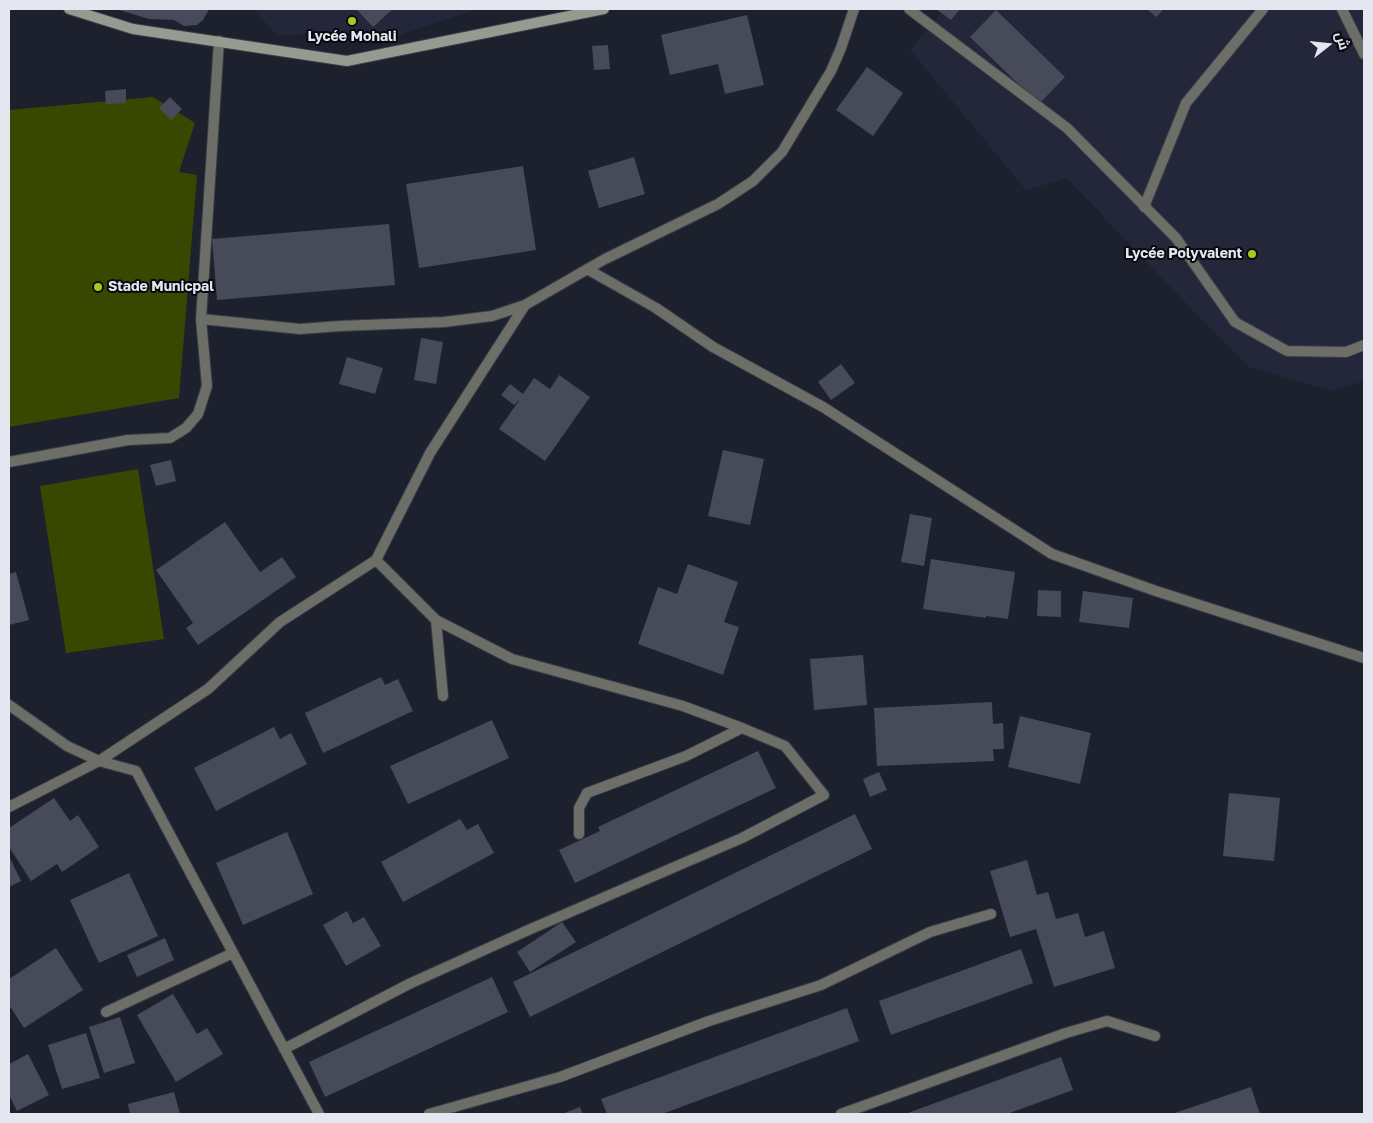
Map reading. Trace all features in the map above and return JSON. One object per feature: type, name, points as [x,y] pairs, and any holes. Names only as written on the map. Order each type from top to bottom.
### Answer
[{"type":"street","points":[[69,9],[133,29],[347,61],[604,9]]},
{"type":"street","points":[[201,319],[300,329],[444,322],[492,316],[525,305],[587,269],[718,204],[753,182],[782,152],[831,70],[841,48],[854,9]]},
{"type":"street","points":[[909,9],[1067,128],[1176,238],[1235,322],[1287,351],[1346,352],[1364,345]]},
{"type":"street","points":[[1144,207],[1186,103],[1263,9]]},
{"type":"street","points":[[1342,9],[1364,54]]},
{"type":"street","points":[[9,462],[128,440],[170,438],[186,428],[198,414],[207,386],[201,319],[218,41]]},
{"type":"street","points":[[587,269],[656,308],[712,348],[823,407],[1052,554],[1156,591],[1364,658]]},
{"type":"street","points":[[9,807],[99,761],[208,689],[280,622],[376,560],[430,453],[525,305]]},
{"type":"street","points":[[284,1049],[409,984],[544,923],[742,838],[824,794],[785,746],[682,706],[512,659],[436,620],[376,560]]},
{"type":"street","points":[[436,620],[442,696]]},
{"type":"street","points":[[9,705],[67,746],[99,761],[136,771],[319,1114]]},
{"type":"street","points":[[579,834],[579,808],[586,793],[686,756],[742,728]]},
{"type":"street","points":[[429,1114],[560,1077],[709,1021],[821,985],[930,932],[991,914]]},
{"type":"street","points":[[106,1012],[233,953]]},
{"type":"street","points":[[841,1114],[1066,1033],[1107,1021],[1155,1036]]},
{"type":"shaded area","name":"Lycée Mohali","points":[[253,9],[478,9],[393,37],[350,33],[277,35]]},
{"type":"shaded area","name":"Lycée Polyvalent","points":[[945,9],[1364,9],[1364,381],[1332,391],[1249,367],[1067,178],[1026,190],[910,50]]},
{"type":"green space","name":"Stade Municpal","points":[[153,97],[195,123],[179,172],[197,175],[179,398],[9,427],[9,110]]},
{"type":"green space","points":[[138,469],[164,639],[66,653],[40,486]]},
{"type":"building","points":[[116,9],[209,9],[203,20],[197,25],[184,26],[174,20],[149,19]]},
{"type":"building","points":[[356,9],[393,9],[373,27]]},
{"type":"building","points":[[936,9],[960,9],[951,20]]},
{"type":"building","points":[[1147,9],[1164,9],[1156,17]]},
{"type":"building","points":[[996,10],[1065,77],[1039,104],[970,37]]},
{"type":"building","points":[[747,15],[764,85],[725,94],[718,64],[670,75],[661,35]]},
{"type":"building","points":[[608,45],[610,69],[594,70],[592,46]]},
{"type":"building","points":[[867,67],[903,93],[873,136],[836,110]]},
{"type":"building","points":[[126,89],[126,103],[106,104],[105,91]]},
{"type":"building","points":[[170,97],[182,109],[171,120],[159,108]]},
{"type":"building","points":[[634,157],[645,194],[599,208],[588,171]]},
{"type":"building","points":[[523,166],[536,250],[419,268],[406,184]]},
{"type":"building","points":[[389,224],[395,285],[217,300],[212,239]]},
{"type":"building","points":[[421,338],[443,342],[436,384],[414,380]]},
{"type":"building","points":[[347,357],[383,368],[375,394],[339,384]]},
{"type":"building","points":[[841,364],[855,383],[831,400],[818,382]]},
{"type":"building","points":[[559,375],[590,397],[545,461],[499,429],[520,399],[514,405],[501,395],[510,384],[523,394],[534,378],[550,389]]},
{"type":"building","points":[[723,450],[764,459],[750,525],[708,516]]},
{"type":"building","points":[[171,460],[176,481],[156,486],[150,465]]},
{"type":"building","points":[[910,514],[932,518],[924,566],[901,562]]},
{"type":"building","points":[[225,522],[260,572],[282,557],[296,577],[198,645],[186,628],[193,623],[156,570]]},
{"type":"building","points":[[931,559],[1015,572],[1008,619],[986,616],[986,618],[923,609]]},
{"type":"building","points":[[688,564],[738,582],[724,622],[739,627],[723,675],[638,644],[658,587],[677,594]]},
{"type":"building","points":[[16,572],[29,620],[9,625],[9,574]]},
{"type":"building","points":[[1038,590],[1061,591],[1061,617],[1037,616]]},
{"type":"building","points":[[1083,591],[1133,598],[1129,628],[1079,622]]},
{"type":"building","points":[[863,655],[867,705],[814,710],[810,659]]},
{"type":"building","points":[[381,677],[385,685],[398,679],[413,711],[323,753],[305,713]]},
{"type":"building","points":[[992,702],[993,724],[1003,723],[1004,749],[993,749],[994,761],[877,766],[874,708]]},
{"type":"building","points":[[1020,716],[1091,733],[1080,784],[1008,767]]},
{"type":"building","points":[[492,720],[509,758],[408,804],[390,766]]},
{"type":"building","points":[[274,727],[280,739],[291,733],[307,764],[216,811],[194,768]]},
{"type":"building","points":[[758,751],[776,788],[575,883],[559,850],[600,831],[598,827]]},
{"type":"building","points":[[879,772],[887,790],[870,797],[863,779]]},
{"type":"building","points":[[1229,793],[1280,798],[1274,861],[1223,856]]},
{"type":"building","points":[[54,798],[70,821],[78,815],[99,847],[62,872],[57,864],[31,881],[9,847],[9,828]]},
{"type":"building","points":[[855,814],[872,849],[530,1017],[513,982]]},
{"type":"building","points":[[460,819],[467,830],[478,824],[494,853],[403,902],[381,862]]},
{"type":"building","points":[[287,832],[313,894],[243,925],[216,863]]},
{"type":"building","points":[[9,856],[21,881],[9,887]]},
{"type":"building","points":[[1027,860],[1037,895],[1048,892],[1056,919],[1078,913],[1085,937],[1104,931],[1115,968],[1054,987],[1036,929],[1010,937],[990,871]]},
{"type":"building","points":[[129,873],[158,936],[99,963],[70,900]]},
{"type":"building","points":[[347,911],[353,923],[364,917],[381,946],[346,966],[323,925]]},
{"type":"building","points":[[562,922],[576,942],[530,972],[517,952]]},
{"type":"building","points":[[165,938],[174,960],[137,977],[127,955]]},
{"type":"building","points":[[56,948],[83,990],[24,1028],[9,1005],[9,979]]},
{"type":"building","points":[[1021,949],[1033,983],[891,1035],[879,1001]]},
{"type":"building","points":[[492,977],[508,1012],[325,1097],[309,1062]]},
{"type":"building","points":[[173,994],[197,1034],[207,1028],[223,1054],[176,1082],[137,1015]]},
{"type":"building","points":[[847,1008],[859,1041],[662,1114],[607,1114],[601,1099]]},
{"type":"building","points":[[120,1017],[135,1063],[104,1073],[89,1027]]},
{"type":"building","points":[[86,1033],[100,1078],[62,1089],[48,1045]]},
{"type":"building","points":[[28,1054],[49,1095],[17,1111],[9,1095],[9,1064]]},
{"type":"building","points":[[1061,1057],[1073,1090],[1007,1114],[905,1114]]},
{"type":"building","points":[[1251,1087],[1260,1114],[1172,1114]]},
{"type":"building","points":[[174,1092],[180,1114],[130,1114],[128,1104]]},
{"type":"building","points":[[580,1107],[583,1114],[562,1114]]},
{"type":"place","name":"Lycée Mohali","points":[[352,21]]},
{"type":"place","name":"Lycée Polyvalent","points":[[1252,254]]},
{"type":"place","name":"Stade Municpal","points":[[98,287]]}]
